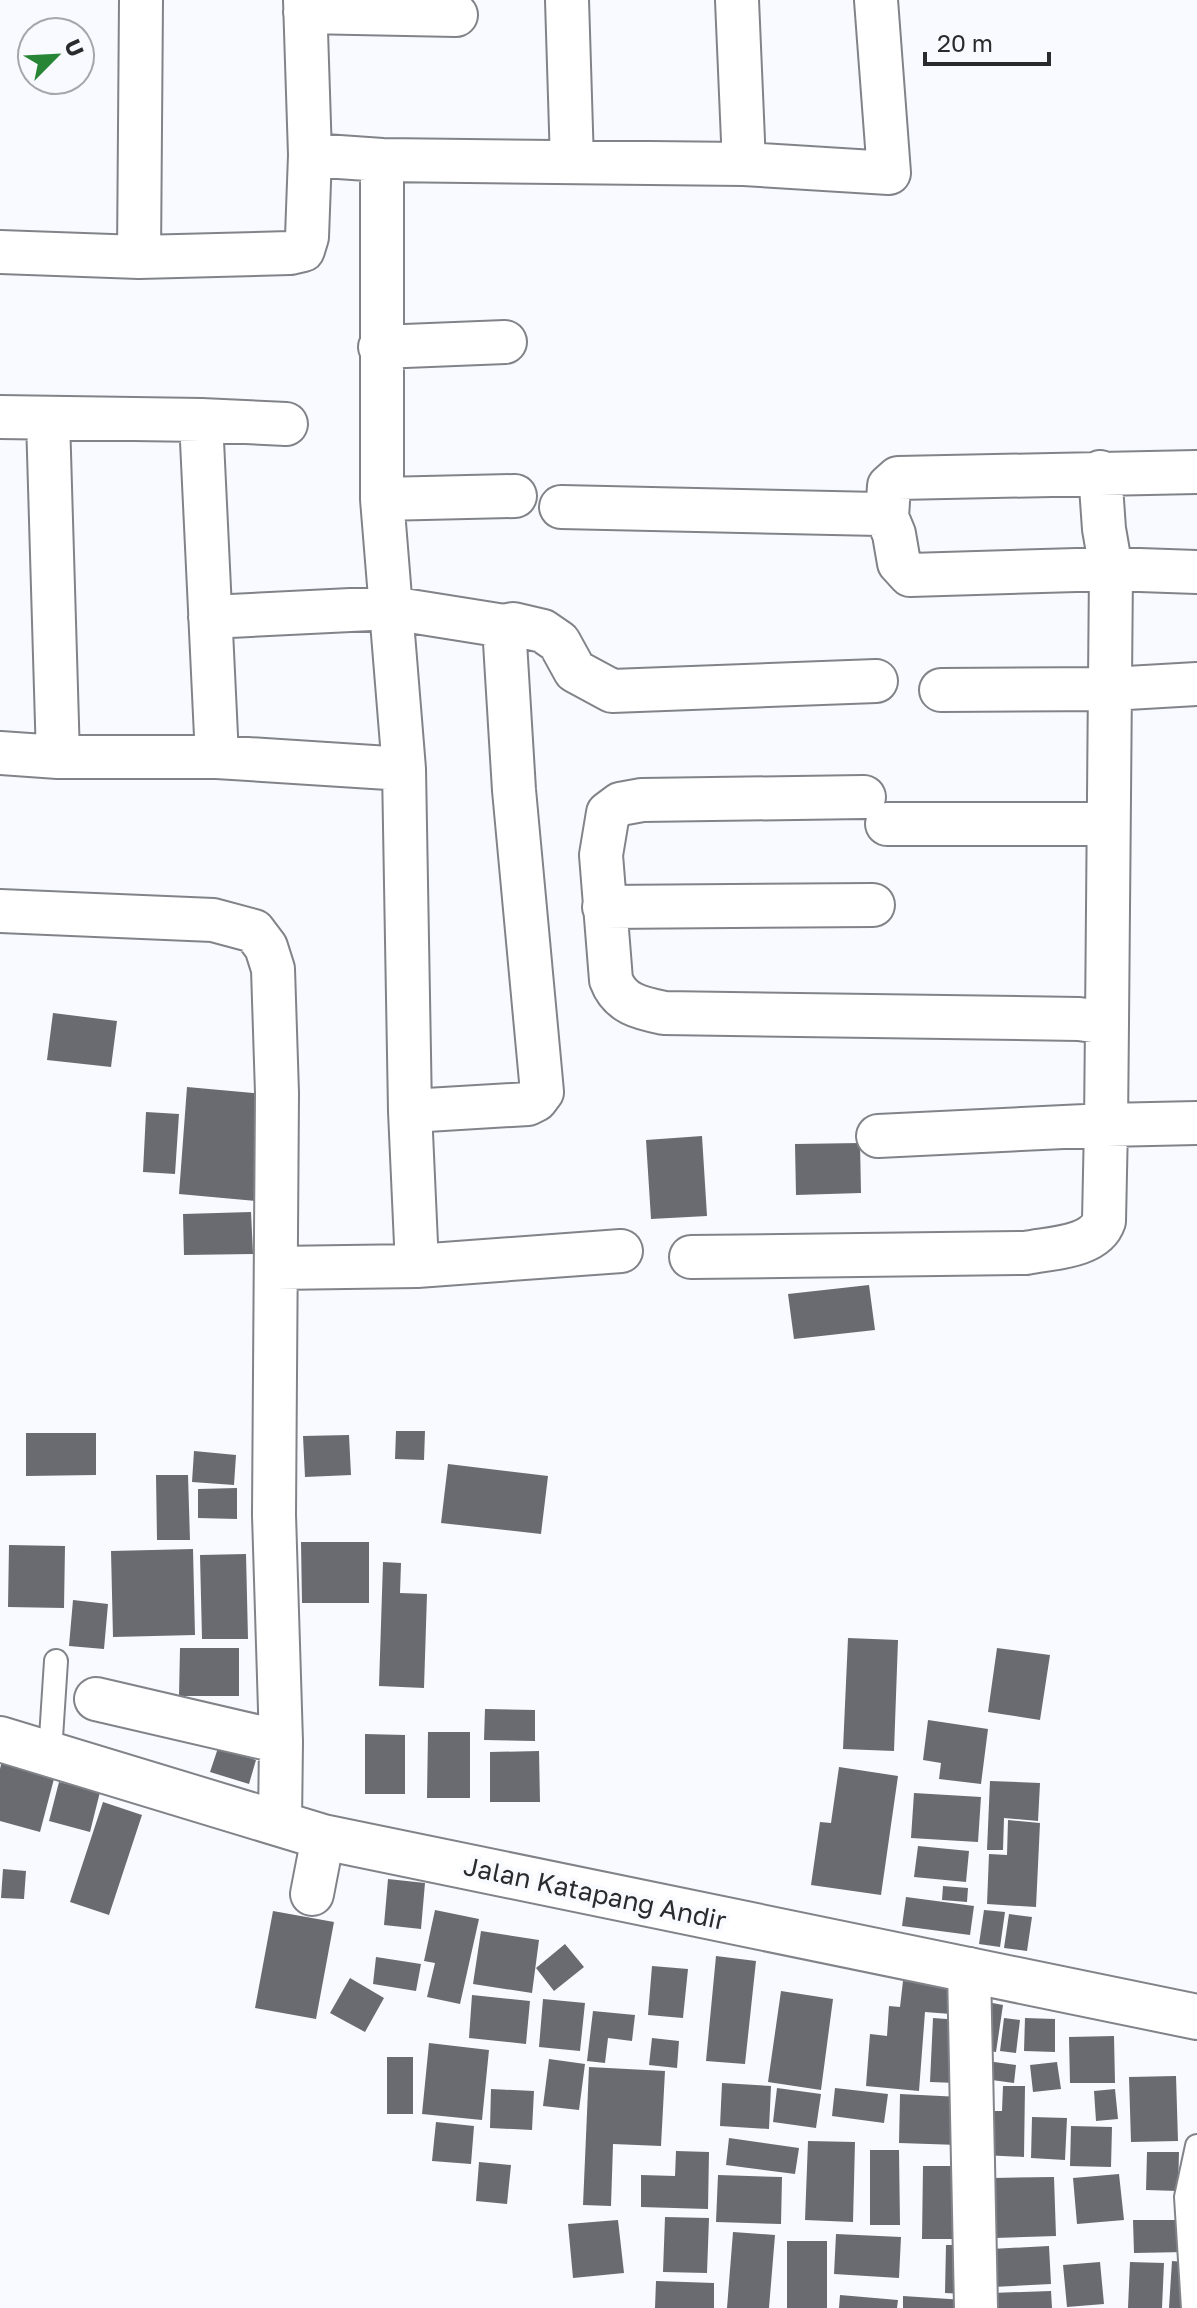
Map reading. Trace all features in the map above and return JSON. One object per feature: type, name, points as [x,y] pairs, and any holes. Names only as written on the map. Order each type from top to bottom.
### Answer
[{"type":"street","points":[[139,257],[141,0]]},
{"type":"street","points":[[567,0],[572,162]]},
{"type":"street","points":[[737,0],[744,164]]},
{"type":"street","points":[[310,155],[382,160],[744,164],[889,173],[876,0]]},
{"type":"street","points":[[0,252],[139,257],[298,253],[305,246],[307,237],[310,155],[305,6],[456,15]]},
{"type":"street","points":[[382,160],[382,499],[404,769],[410,1111],[417,1266]]},
{"type":"street","points":[[380,347],[505,342]]},
{"type":"street","points":[[0,417],[286,424]]},
{"type":"street","points":[[48,419],[58,757]]},
{"type":"street","points":[[201,420],[217,757]]},
{"type":"street","points":[[691,1257],[1026,1253],[1068,1245],[1095,1235],[1104,1221],[1111,569],[1100,472]]},
{"type":"street","points":[[1197,472],[898,478],[889,486],[887,517],[894,534],[899,563],[910,575],[1111,569],[1197,572]]},
{"type":"street","points":[[382,499],[515,496]]},
{"type":"street","points":[[561,507],[879,514],[887,517]]},
{"type":"street","points":[[210,617],[391,608],[504,626],[513,624],[543,631],[559,642],[575,671],[612,691],[876,681]]},
{"type":"street","points":[[410,1111],[528,1104],[542,1092],[514,790],[504,626]]},
{"type":"street","points":[[941,690],[1110,689],[1197,684]]},
{"type":"street","points":[[0,753],[58,757],[217,757],[404,769]]},
{"type":"street","points":[[1107,1023],[1079,1019],[664,1013],[641,1008],[616,993],[611,980],[601,855],[608,813],[620,804],[642,800],[729,797],[875,811],[1108,824]]},
{"type":"street","points":[[604,907],[873,905]]},
{"type":"street","points":[[0,911],[213,920],[254,931],[266,947],[273,969],[277,1093],[274,1515],[281,1742],[280,1822]]},
{"type":"street","points":[[878,1136],[1197,1123]]},
{"type":"street","points":[[276,1268],[417,1266],[621,1251]]},
{"type":"street","points":[[96,1699],[281,1742]]},
{"type":"street","name":"Jalan Katapang Andir","points":[[0,1739],[323,1837],[1197,2017]]},
{"type":"street","points":[[312,1894],[323,1837]]},
{"type":"street","points":[[969,1969],[976,2308]]},
{"type":"lane","points":[[50,1753],[56,1661]]},
{"type":"lane","points":[[1193,2308],[1186,2197],[1197,2146]]},
{"type":"building","points":[[53,1013],[117,1021],[111,1067],[47,1060]]},
{"type":"building","points":[[187,1087],[264,1094],[256,1201],[179,1194]]},
{"type":"building","points":[[146,1112],[179,1114],[175,1174],[143,1172]]},
{"type":"building","points":[[702,1136],[707,1216],[651,1219],[646,1140]]},
{"type":"building","points":[[860,1143],[861,1193],[796,1195],[795,1144]]},
{"type":"building","points":[[251,1212],[253,1254],[184,1255],[183,1214]]},
{"type":"building","points":[[869,1285],[875,1330],[794,1339],[788,1294]]},
{"type":"building","points":[[396,1431],[425,1431],[424,1460],[395,1459]]},
{"type":"building","points":[[26,1433],[96,1433],[96,1475],[26,1476]]},
{"type":"building","points":[[349,1435],[351,1475],[305,1477],[303,1436]]},
{"type":"building","points":[[194,1451],[236,1455],[234,1485],[192,1482]]},
{"type":"building","points":[[448,1464],[548,1476],[541,1534],[441,1523]]},
{"type":"building","points":[[156,1475],[188,1475],[190,1540],[157,1540]]},
{"type":"building","points":[[237,1488],[237,1519],[198,1518],[198,1489]]},
{"type":"building","points":[[301,1542],[369,1542],[369,1603],[302,1603]]},
{"type":"building","points":[[9,1545],[65,1546],[64,1608],[8,1607]]},
{"type":"building","points":[[193,1549],[195,1635],[113,1637],[111,1551]]},
{"type":"building","points":[[246,1554],[248,1639],[202,1639],[200,1555]]},
{"type":"building","points":[[383,1562],[401,1563],[400,1593],[427,1594],[424,1688],[379,1686]]},
{"type":"building","points":[[73,1600],[108,1604],[104,1649],[69,1646]]},
{"type":"building","points":[[848,1638],[898,1640],[894,1751],[843,1749]]},
{"type":"building","points":[[180,1648],[239,1648],[239,1696],[179,1696]]},
{"type":"building","points":[[997,1648],[1050,1655],[1040,1720],[988,1712]]},
{"type":"building","points":[[485,1709],[535,1710],[535,1741],[484,1740]]},
{"type":"building","points":[[928,1720],[988,1729],[981,1784],[939,1779],[941,1763],[923,1760]]},
{"type":"building","points":[[428,1732],[470,1732],[470,1798],[427,1798]]},
{"type":"building","points":[[365,1734],[405,1735],[405,1794],[365,1794]]},
{"type":"building","points":[[218,1748],[256,1760],[249,1784],[210,1772]]},
{"type":"building","points":[[539,1751],[540,1802],[490,1802],[490,1752]]},
{"type":"building","points":[[2,1760],[55,1775],[40,1832],[0,1821]]},
{"type":"building","points":[[839,1767],[898,1776],[881,1895],[811,1885],[820,1822],[831,1823]]},
{"type":"building","points":[[990,1781],[1040,1783],[1038,1821],[1004,1818],[1003,1850],[987,1850]]},
{"type":"building","points":[[59,1782],[100,1792],[90,1832],[49,1821]]},
{"type":"building","points":[[914,1793],[981,1797],[978,1842],[911,1838]]},
{"type":"building","points":[[103,1802],[142,1815],[109,1915],[70,1902]]},
{"type":"building","points":[[1008,1820],[1040,1823],[1036,1907],[987,1904],[989,1854],[1007,1855]]},
{"type":"building","points":[[918,1846],[969,1851],[966,1882],[914,1877]]},
{"type":"building","points":[[3,1869],[26,1871],[24,1899],[1,1898]]},
{"type":"building","points":[[388,1879],[425,1883],[421,1929],[384,1925]]},
{"type":"building","points":[[943,1886],[968,1888],[967,1902],[942,1900]]},
{"type":"building","points":[[906,1897],[974,1906],[970,1935],[902,1926]]},
{"type":"building","points":[[435,1910],[479,1919],[460,2004],[427,1997],[435,1963],[424,1961]]},
{"type":"building","points":[[984,1910],[1005,1912],[1000,1947],[979,1944]]},
{"type":"building","points":[[273,1911],[334,1922],[316,2019],[255,2008]]},
{"type":"building","points":[[1009,1914],[1032,1917],[1027,1951],[1004,1948]]},
{"type":"building","points":[[481,1931],[539,1940],[532,1993],[473,1984]]},
{"type":"building","points":[[565,1944],[584,1967],[554,1991],[536,1968]]},
{"type":"building","points":[[716,1956],[756,1961],[745,2064],[706,2061]]},
{"type":"building","points":[[376,1957],[421,1964],[416,1991],[373,1984]]},
{"type":"building","points":[[652,1966],[688,1969],[683,2018],[648,2015]]},
{"type":"building","points":[[350,1978],[384,1998],[365,2032],[330,2013]]},
{"type":"building","points":[[903,1981],[953,1985],[951,2014],[925,2012],[919,2091],[866,2086],[870,2034],[887,2036],[889,2006],[900,2007]]},
{"type":"building","points":[[781,1991],[833,1999],[821,2090],[768,2082]]},
{"type":"building","points":[[472,1995],[530,2001],[526,2044],[469,2038]]},
{"type":"building","points":[[543,1999],[585,2003],[580,2051],[539,2047]]},
{"type":"building","points":[[982,2001],[1003,2005],[996,2052],[974,2048]]},
{"type":"building","points":[[593,2011],[635,2015],[632,2041],[608,2038],[605,2063],[587,2061]]},
{"type":"building","points":[[933,2018],[960,2020],[957,2083],[930,2082]]},
{"type":"building","points":[[1004,2018],[1020,2020],[1016,2053],[1000,2051]]},
{"type":"building","points":[[1025,2018],[1055,2019],[1055,2052],[1024,2051]]},
{"type":"building","points":[[1114,2036],[1115,2083],[1070,2083],[1069,2037]]},
{"type":"building","points":[[652,2038],[679,2041],[677,2068],[649,2065]]},
{"type":"building","points":[[429,2043],[489,2050],[482,2120],[422,2114]]},
{"type":"building","points":[[387,2057],[413,2057],[413,2114],[387,2114]]},
{"type":"building","points":[[549,2059],[585,2064],[579,2110],[543,2106]]},
{"type":"building","points":[[980,2060],[1016,2065],[1014,2083],[977,2078]]},
{"type":"building","points":[[1057,2062],[1061,2089],[1033,2092],[1030,2065]]},
{"type":"building","points":[[589,2067],[665,2071],[661,2146],[613,2144],[611,2206],[583,2205]]},
{"type":"building","points":[[1176,2076],[1178,2141],[1131,2142],[1129,2077]]},
{"type":"building","points":[[722,2083],[771,2086],[769,2129],[720,2126]]},
{"type":"building","points":[[1003,2086],[1025,2086],[1024,2157],[982,2155],[983,2111],[1002,2111]]},
{"type":"building","points":[[777,2088],[821,2094],[816,2128],[773,2122]]},
{"type":"building","points":[[835,2088],[888,2094],[884,2123],[832,2116]]},
{"type":"building","points":[[491,2089],[534,2091],[532,2130],[490,2128]]},
{"type":"building","points":[[1115,2089],[1118,2119],[1096,2121],[1094,2091]]},
{"type":"building","points":[[900,2094],[961,2097],[959,2145],[899,2143]]},
{"type":"building","points":[[1032,2117],[1067,2118],[1065,2160],[1031,2158]]},
{"type":"building","points":[[436,2122],[474,2126],[471,2164],[432,2161]]},
{"type":"building","points":[[1071,2126],[1112,2127],[1111,2167],[1070,2166]]},
{"type":"building","points":[[729,2138],[799,2148],[795,2174],[726,2165]]},
{"type":"building","points":[[808,2141],[855,2142],[853,2222],[805,2220]]},
{"type":"building","points":[[870,2150],[899,2150],[900,2225],[870,2225]]},
{"type":"building","points":[[676,2151],[709,2152],[708,2209],[641,2207],[641,2175],[675,2176]]},
{"type":"building","points":[[1147,2152],[1179,2152],[1178,2191],[1146,2190]]},
{"type":"building","points":[[479,2162],[511,2165],[507,2204],[476,2201]]},
{"type":"building","points":[[923,2166],[963,2166],[963,2239],[922,2239]]},
{"type":"building","points":[[1119,2174],[1124,2220],[1077,2224],[1073,2178]]},
{"type":"building","points":[[718,2175],[782,2177],[781,2224],[716,2222]]},
{"type":"building","points":[[1054,2177],[1056,2236],[995,2238],[993,2178]]},
{"type":"building","points":[[665,2217],[709,2218],[707,2273],[663,2272]]},
{"type":"building","points":[[618,2220],[624,2273],[573,2278],[568,2224]]},
{"type":"building","points":[[1133,2220],[1186,2220],[1186,2252],[1134,2253]]},
{"type":"building","points":[[733,2232],[775,2235],[769,2308],[727,2308]]},
{"type":"building","points":[[836,2234],[901,2237],[899,2278],[834,2274]]},
{"type":"building","points":[[787,2241],[827,2241],[827,2308],[787,2308]]},
{"type":"building","points":[[946,2245],[967,2245],[966,2294],[945,2293]]},
{"type":"building","points":[[1049,2246],[1051,2284],[993,2287],[991,2249]]},
{"type":"building","points":[[1172,2261],[1197,2263],[1197,2308],[1169,2308]]},
{"type":"building","points":[[1100,2262],[1104,2304],[1067,2307],[1063,2265]]},
{"type":"building","points":[[1130,2262],[1164,2263],[1162,2308],[1128,2308]]},
{"type":"building","points":[[656,2281],[714,2283],[714,2308],[655,2308]]},
{"type":"building","points":[[1051,2291],[1052,2308],[993,2308],[992,2293]]},
{"type":"building","points":[[840,2295],[898,2300],[897,2308],[839,2308]]},
{"type":"building","points":[[903,2296],[965,2300],[965,2308],[903,2308]]}]
